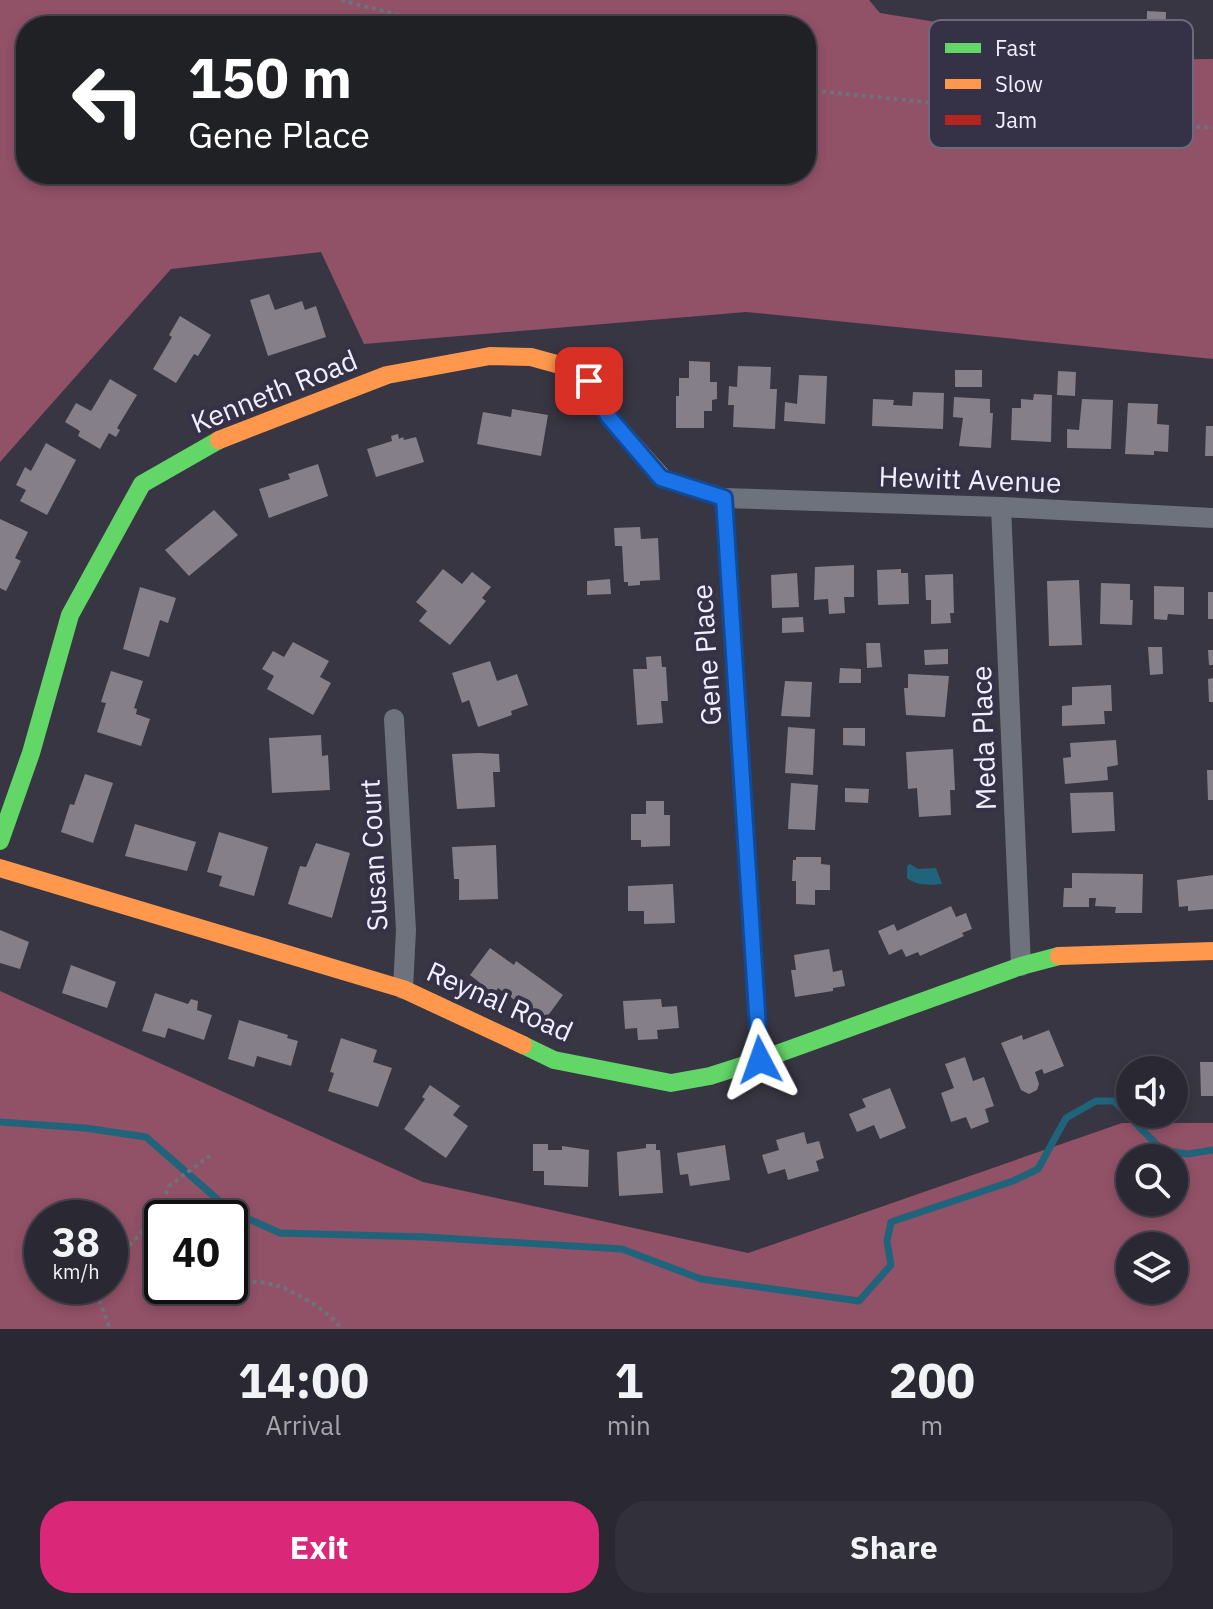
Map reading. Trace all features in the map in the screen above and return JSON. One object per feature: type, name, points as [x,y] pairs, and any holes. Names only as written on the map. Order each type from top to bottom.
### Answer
[{"type":"street","name":"Kenneth Road","points":[[0,841],[31,753],[70,615],[142,484],[199,449],[235,432],[277,419],[387,375],[490,356],[531,357],[560,365],[589,381],[608,416],[661,478],[724,498]]},
{"type":"street","name":"Hewitt Avenue","points":[[724,498],[1213,518]]},
{"type":"street","name":"Gene Place","points":[[724,498],[760,1060]]},
{"type":"street","name":"Meda Place","points":[[1001,507],[1021,966]]},
{"type":"street","name":"Susan Court","points":[[394,719],[406,930],[403,989]]},
{"type":"street","name":"Reynal Road","points":[[0,868],[403,989],[554,1060],[671,1083],[710,1076],[760,1060],[1021,966],[1068,954],[1213,951]]},
{"type":"path","points":[[341,0],[402,16]]},
{"type":"path","points":[[816,91],[929,101]]},
{"type":"path","points":[[1193,126],[1213,128]]},
{"type":"path","points":[[164,1200],[169,1186],[211,1155]]},
{"type":"path","points":[[128,1247],[144,1230]]},
{"type":"path","points":[[248,1281],[276,1285],[321,1309],[341,1329]]},
{"type":"path","points":[[101,1304],[110,1329]]},
{"type":"shaded area","points":[[0,0],[869,0],[880,13],[929,21],[929,148],[1193,148],[1193,59],[1213,59],[1213,359],[746,312],[364,344],[321,252],[171,269],[0,462]]},
{"type":"shaded area","points":[[0,991],[423,1182],[748,1253],[1116,1125],[1116,1128],[1188,1128],[1188,1123],[1213,1123],[1213,1329],[0,1329]]},
{"type":"water","points":[[910,864],[918,869],[936,868],[942,884],[911,881],[907,878],[907,866]]},
{"type":"building","points":[[1147,11],[1166,12],[1166,20],[1147,20]]},
{"type":"building","points":[[269,294],[275,310],[302,301],[305,310],[316,306],[326,337],[268,356],[250,300]]},
{"type":"building","points":[[180,316],[211,335],[198,356],[194,354],[176,383],[153,369],[172,337],[169,335]]},
{"type":"building","points":[[689,361],[710,362],[710,382],[717,382],[717,399],[712,400],[712,411],[704,411],[704,428],[676,428],[679,378],[689,378]]},
{"type":"building","points":[[738,366],[771,367],[770,389],[777,389],[775,429],[733,427],[734,405],[728,405],[729,386],[737,387]]},
{"type":"building","points":[[955,370],[982,370],[982,387],[955,387]]},
{"type":"building","points":[[1058,371],[1076,372],[1075,396],[1057,395]]},
{"type":"building","points":[[799,375],[827,376],[825,424],[784,421],[785,402],[797,404]]},
{"type":"building","points":[[110,379],[137,395],[117,428],[120,430],[116,437],[109,433],[100,449],[78,436],[80,431],[65,422],[76,403],[91,411]]},
{"type":"building","points":[[913,392],[944,393],[943,429],[872,426],[873,399],[894,400],[893,405],[912,406]]},
{"type":"building","points":[[1034,394],[1052,395],[1051,442],[1011,440],[1012,408],[1021,408],[1021,399],[1033,400]]},
{"type":"building","points":[[954,397],[990,399],[990,413],[993,413],[991,448],[959,446],[963,418],[953,417]]},
{"type":"building","points":[[1082,399],[1113,400],[1111,449],[1067,448],[1067,429],[1079,430]]},
{"type":"building","points":[[1128,403],[1158,404],[1157,424],[1169,425],[1168,452],[1125,454]]},
{"type":"building","points":[[512,409],[548,415],[541,456],[477,444],[483,412],[511,417]]},
{"type":"building","points":[[1206,426],[1213,426],[1213,456],[1205,456]]},
{"type":"building","points":[[398,434],[399,439],[403,437],[404,440],[416,437],[424,462],[376,477],[367,449],[392,441],[391,436]]},
{"type":"building","points":[[46,443],[76,460],[47,515],[20,501],[26,490],[16,485],[25,467],[31,471]]},
{"type":"building","points":[[318,464],[328,496],[269,518],[259,489],[290,479],[288,474]]},
{"type":"building","points":[[214,510],[238,535],[189,576],[165,550]]},
{"type":"building","points":[[0,519],[28,532],[15,558],[21,561],[6,591],[0,588]]},
{"type":"building","points":[[640,527],[641,539],[658,538],[660,580],[640,581],[640,585],[628,586],[628,582],[624,582],[622,546],[615,546],[614,528]]},
{"type":"building","points":[[854,565],[854,597],[844,597],[845,613],[829,614],[828,599],[814,600],[815,567]]},
{"type":"building","points":[[443,569],[462,584],[472,572],[491,587],[482,598],[486,601],[450,645],[419,621],[427,611],[416,602]]},
{"type":"building","points":[[901,569],[901,573],[908,573],[909,604],[878,605],[877,570]]},
{"type":"building","points":[[797,573],[799,607],[772,608],[771,575]]},
{"type":"building","points":[[953,574],[954,613],[950,613],[951,623],[931,624],[931,600],[926,600],[925,575]]},
{"type":"building","points":[[610,579],[611,594],[587,595],[587,581]]},
{"type":"building","points":[[1079,580],[1082,645],[1049,646],[1047,581]]},
{"type":"building","points":[[1101,583],[1130,584],[1132,625],[1100,624]]},
{"type":"building","points":[[1154,586],[1184,587],[1184,615],[1168,614],[1167,620],[1154,619]]},
{"type":"building","points":[[140,587],[176,598],[168,623],[160,620],[149,657],[123,649]]},
{"type":"building","points":[[1208,592],[1213,592],[1213,619],[1208,619]]},
{"type":"building","points":[[803,617],[804,632],[782,633],[782,618]]},
{"type":"building","points":[[293,642],[329,661],[320,677],[331,683],[313,715],[267,689],[274,676],[262,669],[273,651],[284,657]]},
{"type":"building","points":[[866,643],[880,643],[882,667],[867,668]]},
{"type":"building","points":[[1148,647],[1162,647],[1163,674],[1150,675]]},
{"type":"building","points":[[948,649],[948,664],[925,665],[924,650]]},
{"type":"building","points":[[1208,650],[1213,650],[1213,665],[1209,665]]},
{"type":"building","points":[[661,656],[662,667],[666,667],[668,701],[661,701],[663,723],[637,725],[633,669],[647,669],[646,657]]},
{"type":"building","points":[[490,661],[497,681],[517,674],[528,705],[511,711],[512,715],[478,727],[469,700],[462,703],[452,673]]},
{"type":"building","points":[[840,668],[861,669],[861,683],[839,683]]},
{"type":"building","points":[[111,671],[143,681],[134,708],[137,709],[136,714],[150,719],[141,746],[97,732],[106,703],[101,702]]},
{"type":"building","points":[[908,674],[949,676],[945,717],[906,715],[904,688],[908,688]]},
{"type":"building","points":[[1213,678],[1213,702],[1209,702],[1208,679]]},
{"type":"building","points":[[785,681],[812,682],[810,717],[781,716]]},
{"type":"building","points":[[1111,685],[1112,711],[1104,711],[1105,724],[1062,726],[1062,706],[1072,705],[1072,687]]},
{"type":"building","points":[[788,727],[815,729],[813,775],[785,773]]},
{"type":"building","points":[[843,728],[865,728],[865,746],[843,745]]},
{"type":"building","points":[[321,735],[322,756],[328,755],[330,790],[272,793],[269,738]]},
{"type":"building","points":[[1116,740],[1118,765],[1107,767],[1108,780],[1065,784],[1063,758],[1071,757],[1070,743]]},
{"type":"building","points":[[953,749],[955,790],[950,790],[951,815],[919,817],[917,788],[908,789],[906,752]]},
{"type":"building","points":[[452,754],[499,754],[500,772],[493,772],[495,807],[457,809]]},
{"type":"building","points":[[1207,770],[1213,770],[1213,800],[1208,800]]},
{"type":"building","points":[[85,774],[113,783],[93,843],[61,832]]},
{"type":"building","points":[[791,783],[818,785],[815,830],[788,829]]},
{"type":"building","points":[[845,788],[869,789],[868,803],[845,802]]},
{"type":"building","points":[[1113,792],[1115,831],[1072,833],[1070,793]]},
{"type":"building","points":[[646,801],[664,801],[664,815],[670,815],[670,846],[641,847],[641,840],[631,840],[631,814],[646,814]]},
{"type":"building","points":[[135,824],[196,842],[187,871],[125,856]]},
{"type":"building","points":[[219,832],[268,847],[254,896],[219,886],[222,876],[207,872]]},
{"type":"building","points":[[316,843],[350,853],[332,918],[288,904],[300,866],[306,867]]},
{"type":"building","points":[[496,845],[498,899],[459,900],[459,879],[454,879],[452,847]]},
{"type":"building","points":[[796,857],[821,857],[821,864],[830,865],[830,890],[815,890],[815,905],[796,904],[796,881],[792,881],[793,860]]},
{"type":"building","points":[[1072,873],[1143,874],[1142,913],[1115,913],[1116,907],[1095,906],[1096,898],[1089,898],[1089,907],[1063,907],[1064,888],[1072,888]]},
{"type":"building","points":[[1213,875],[1213,909],[1188,911],[1188,906],[1179,907],[1177,880]]},
{"type":"building","points":[[673,884],[675,923],[644,924],[644,911],[628,911],[628,886]]},
{"type":"building","points":[[951,906],[956,917],[966,913],[972,929],[962,933],[964,936],[920,956],[918,952],[906,957],[902,949],[889,955],[878,931],[894,924],[897,931]]},
{"type":"building","points":[[0,930],[29,942],[20,969],[0,963]]},
{"type":"building","points":[[490,948],[514,965],[516,961],[563,995],[544,1021],[498,988],[494,994],[470,975]]},
{"type":"building","points":[[829,949],[833,972],[842,970],[845,986],[795,997],[791,970],[796,970],[794,955]]},
{"type":"building","points":[[71,965],[116,982],[107,1008],[62,993]]},
{"type":"building","points":[[155,993],[188,1004],[191,999],[198,1001],[197,1010],[212,1015],[204,1040],[168,1028],[165,1038],[142,1031]]},
{"type":"building","points":[[661,999],[662,1007],[677,1006],[679,1028],[657,1030],[658,1039],[638,1040],[637,1028],[625,1029],[623,1001]]},
{"type":"building","points":[[239,1020],[298,1041],[291,1066],[257,1056],[254,1067],[228,1059]]},
{"type":"building","points":[[1049,1030],[1064,1066],[1044,1074],[1042,1069],[1035,1072],[1039,1084],[1037,1090],[1029,1094],[1021,1090],[1001,1043],[1022,1035],[1023,1040]]},
{"type":"building","points":[[341,1038],[377,1050],[373,1062],[392,1068],[378,1107],[328,1091],[334,1073],[330,1072]]},
{"type":"building","points":[[965,1057],[973,1081],[984,1077],[994,1106],[985,1109],[989,1122],[971,1129],[966,1117],[951,1122],[941,1093],[954,1088],[945,1064]]},
{"type":"building","points":[[1200,1062],[1213,1062],[1213,1096],[1201,1096]]},
{"type":"building","points":[[430,1085],[460,1106],[453,1115],[468,1126],[446,1158],[404,1129],[425,1099],[422,1097]]},
{"type":"building","points":[[890,1088],[906,1128],[880,1139],[874,1125],[857,1132],[849,1114],[866,1107],[862,1099]]},
{"type":"building","points":[[804,1132],[807,1144],[819,1141],[824,1158],[816,1161],[819,1171],[788,1180],[785,1169],[768,1174],[762,1155],[779,1150],[776,1140]]},
{"type":"building","points":[[533,1144],[548,1144],[548,1150],[562,1150],[562,1146],[589,1150],[588,1187],[544,1185],[544,1171],[533,1171]]},
{"type":"building","points":[[646,1144],[656,1144],[656,1150],[660,1150],[663,1193],[619,1196],[617,1152],[646,1148]]},
{"type":"building","points":[[725,1145],[730,1180],[690,1186],[688,1174],[680,1175],[677,1153]]},
{"type":"waterway","points":[[0,1122],[85,1128],[146,1137],[231,1211],[280,1233],[426,1237],[622,1249],[701,1279],[859,1301],[891,1265],[887,1241],[891,1222],[1013,1181],[1038,1169],[1066,1118],[1096,1101],[1114,1101],[1162,1150],[1188,1154],[1213,1150]]},
{"type":"traffic: fast","points":[[0,841],[31,753],[70,615],[142,484],[219,440]]},
{"type":"traffic: fast","points":[[744,809],[760,1060]]},
{"type":"traffic: fast","points":[[523,1045],[554,1060],[671,1083],[710,1076],[760,1060],[1021,966],[1059,956]]},
{"type":"traffic: slow","points":[[219,440],[387,375],[490,356],[531,357],[560,365],[589,381],[608,416],[664,479]]},
{"type":"traffic: slow","points":[[0,868],[403,989],[523,1045]]},
{"type":"traffic: slow","points":[[1059,956],[1213,951]]},
{"type":"traffic: jam","points":[[664,479],[724,498],[744,809]]},
{"type":"route","points":[[589,381],[608,416],[661,478],[724,498],[760,1060]]}]
